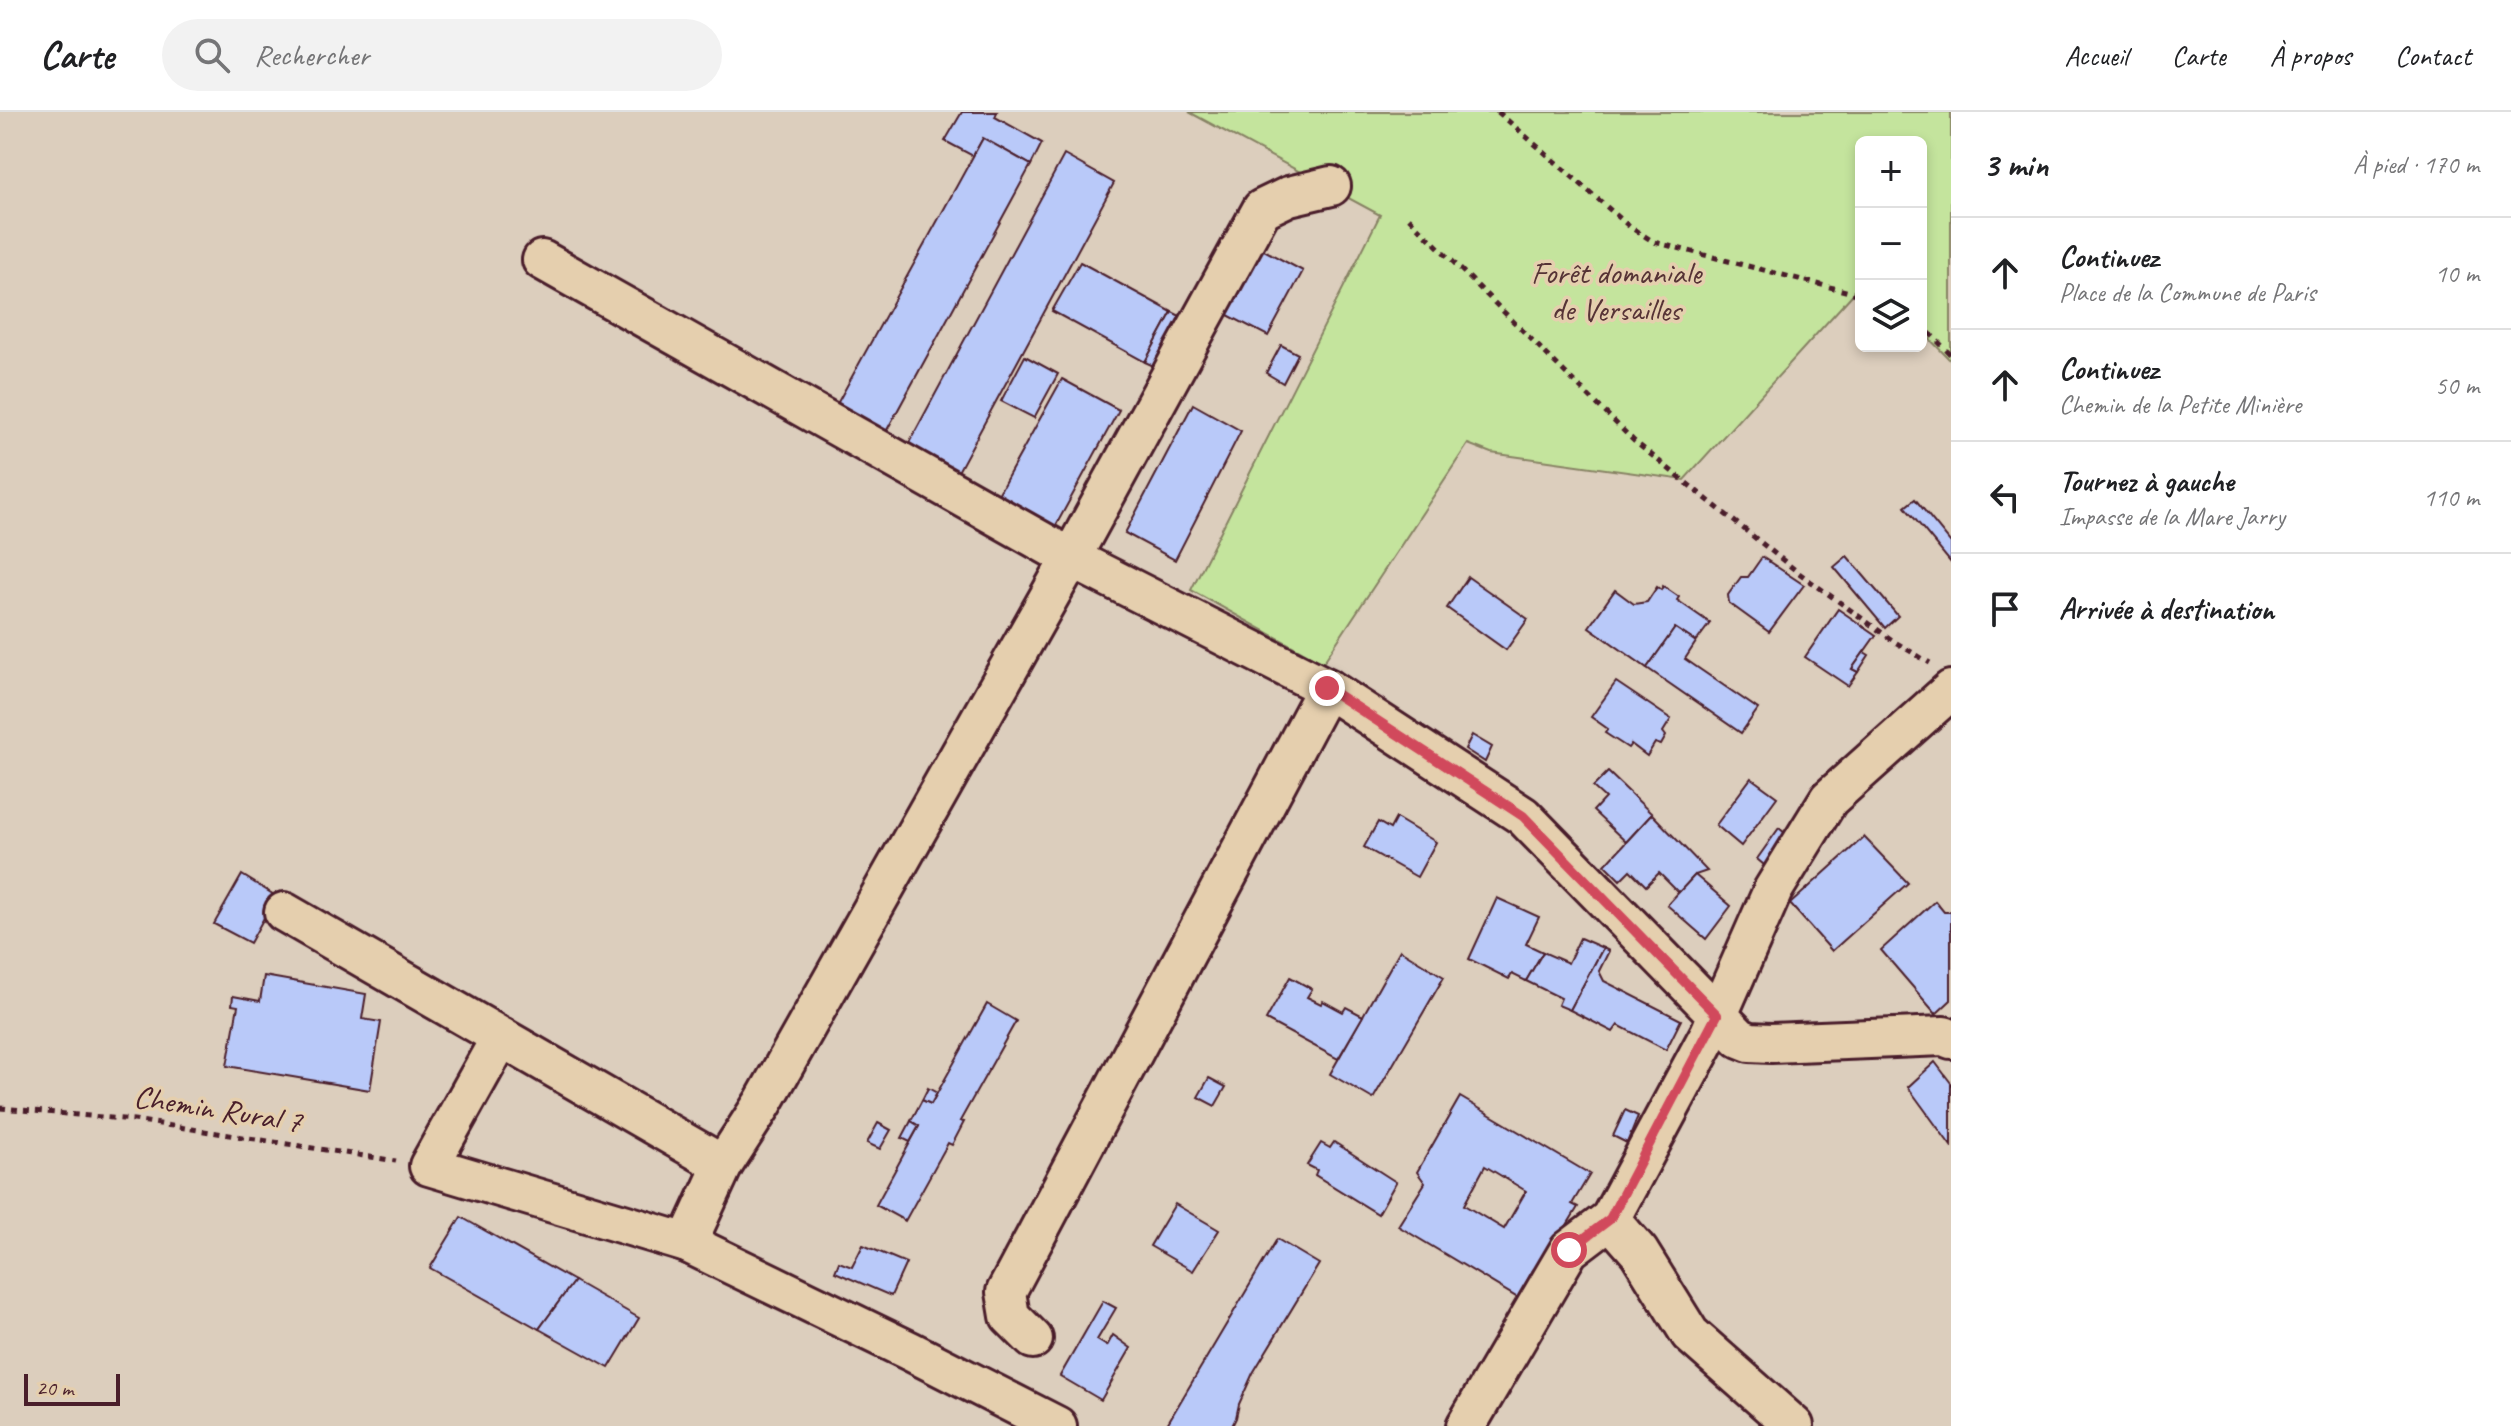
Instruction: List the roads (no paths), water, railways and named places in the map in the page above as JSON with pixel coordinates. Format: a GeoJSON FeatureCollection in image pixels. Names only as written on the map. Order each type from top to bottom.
{"type":"FeatureCollection","features":[{"type":"Feature","properties":{"kind":"street"},"geometry":{"type":"LineString","coordinates":[[687,1243],[723,1165],[763,1103],[1071,558],[1262,209],[1289,196],[1331,186]]}},
{"type":"Feature","properties":{"kind":"street"},"geometry":{"type":"LineString","coordinates":[[542,260],[1071,558],[1327,688],[1523,816],[1740,1038],[1750,1042],[1944,1036],[1951,1039]]}},
{"type":"Feature","properties":{"kind":"street"},"geometry":{"type":"LineString","coordinates":[[1466,1426],[1569,1250],[1610,1219],[1717,1015],[1773,890],[1829,799],[1945,679]]}},
{"type":"Feature","properties":{"kind":"street"},"geometry":{"type":"LineString","coordinates":[[1033,1339],[1010,1316],[1006,1292],[1327,688]]}},
{"type":"Feature","properties":{"kind":"street"},"geometry":{"type":"LineString","coordinates":[[284,912],[723,1165]]}},
{"type":"Feature","properties":{"kind":"street"},"geometry":{"type":"LineString","coordinates":[[501,1037],[429,1166],[687,1243],[1057,1426]]}},
{"type":"Feature","properties":{"kind":"street"},"geometry":{"type":"LineString","coordinates":[[1610,1219],[1639,1252],[1690,1334],[1794,1426]]}},
{"type":"Feature","properties":{"kind":"park label","name":"Forêt domaniale de Versailles"},"geometry":{"type":"Point","coordinates":[1616,290]}}]}
